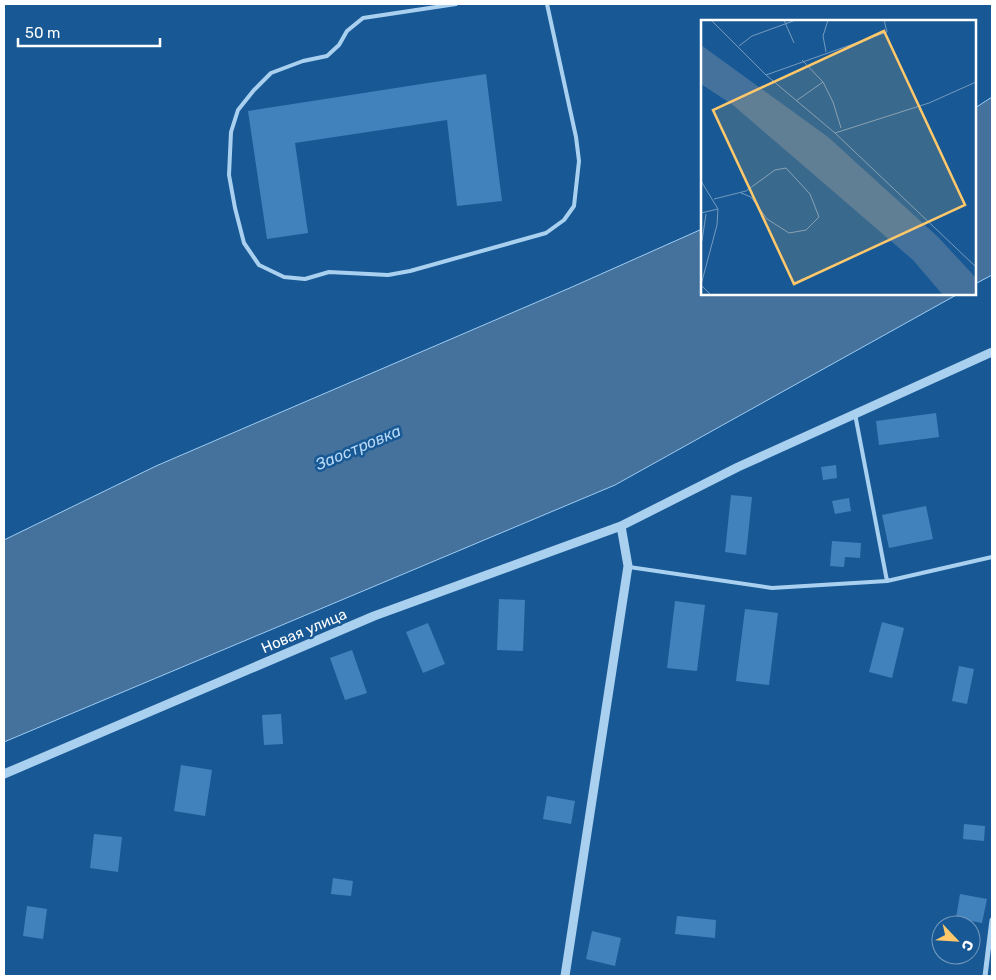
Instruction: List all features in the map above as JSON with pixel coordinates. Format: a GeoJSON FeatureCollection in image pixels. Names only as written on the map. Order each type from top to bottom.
{"type":"FeatureCollection","features":[{"type":"Feature","properties":{"kind":"street","name":"Новая улица"},"geometry":{"type":"LineString","coordinates":[[4,774],[374,616],[620,526],[738,467],[992,352]]}},
{"type":"Feature","properties":{"kind":"street"},"geometry":{"type":"LineString","coordinates":[[565,976],[628,566],[620,526]]}},
{"type":"Feature","properties":{"kind":"street"},"geometry":{"type":"LineString","coordinates":[[985,976],[992,920]]}},
{"type":"Feature","properties":{"kind":"lane"},"geometry":{"type":"LineString","coordinates":[[456,4],[363,18],[347,31],[339,45],[327,56],[303,61],[272,73],[254,90],[238,110],[231,132],[230,175],[235,208],[244,243],[259,265],[284,277],[305,279],[329,272],[388,276],[546,233],[564,220],[574,206],[579,161],[576,137],[547,4]]}},
{"type":"Feature","properties":{"kind":"lane"},"geometry":{"type":"LineString","coordinates":[[855,414],[886,581]]}},
{"type":"Feature","properties":{"kind":"lane"},"geometry":{"type":"LineString","coordinates":[[628,566],[772,588],[886,581],[992,557]]}},
{"type":"Feature","properties":{"kind":"water"},"geometry":{"type":"Polygon","coordinates":[[[992,97],[992,275],[976,283],[976,107],[992,97]]]}},
{"type":"Feature","properties":{"kind":"water","name":"Заостровка"},"geometry":{"type":"Polygon","coordinates":[[[701,229],[701,295],[956,295],[615,485],[4,742],[4,540],[156,466],[701,229]]]}},
{"type":"Feature","properties":{"kind":"building"},"geometry":{"type":"Polygon","coordinates":[[[486,74],[502,201],[457,206],[447,120],[295,143],[308,233],[267,239],[248,111],[486,74]]]}},
{"type":"Feature","properties":{"kind":"building"},"geometry":{"type":"Polygon","coordinates":[[[936,413],[939,437],[879,445],[876,421],[936,413]]]}},
{"type":"Feature","properties":{"kind":"building"},"geometry":{"type":"Polygon","coordinates":[[[836,465],[837,478],[823,480],[821,467],[836,465]]]}},
{"type":"Feature","properties":{"kind":"building"},"geometry":{"type":"Polygon","coordinates":[[[731,495],[752,497],[746,555],[725,552],[731,495]]]}},
{"type":"Feature","properties":{"kind":"building"},"geometry":{"type":"Polygon","coordinates":[[[849,498],[851,511],[835,514],[832,501],[849,498]]]}},
{"type":"Feature","properties":{"kind":"building"},"geometry":{"type":"Polygon","coordinates":[[[926,506],[933,539],[889,548],[882,515],[926,506]]]}},
{"type":"Feature","properties":{"kind":"building"},"geometry":{"type":"Polygon","coordinates":[[[832,541],[861,543],[860,558],[845,557],[844,567],[830,566],[832,541]]]}},
{"type":"Feature","properties":{"kind":"building"},"geometry":{"type":"Polygon","coordinates":[[[499,599],[525,600],[523,651],[497,650],[499,599]]]}},
{"type":"Feature","properties":{"kind":"building"},"geometry":{"type":"Polygon","coordinates":[[[675,601],[705,605],[697,671],[667,668],[675,601]]]}},
{"type":"Feature","properties":{"kind":"building"},"geometry":{"type":"Polygon","coordinates":[[[745,609],[778,613],[769,685],[736,681],[745,609]]]}},
{"type":"Feature","properties":{"kind":"building"},"geometry":{"type":"Polygon","coordinates":[[[882,622],[904,628],[892,678],[869,672],[882,622]]]}},
{"type":"Feature","properties":{"kind":"building"},"geometry":{"type":"Polygon","coordinates":[[[428,623],[445,664],[423,673],[406,632],[428,623]]]}},
{"type":"Feature","properties":{"kind":"building"},"geometry":{"type":"Polygon","coordinates":[[[352,650],[367,693],[345,700],[330,658],[352,650]]]}},
{"type":"Feature","properties":{"kind":"building"},"geometry":{"type":"Polygon","coordinates":[[[959,666],[974,669],[967,704],[952,701],[959,666]]]}},
{"type":"Feature","properties":{"kind":"building"},"geometry":{"type":"Polygon","coordinates":[[[281,714],[283,744],[264,745],[262,715],[281,714]]]}},
{"type":"Feature","properties":{"kind":"building"},"geometry":{"type":"Polygon","coordinates":[[[181,765],[212,770],[205,816],[174,811],[181,765]]]}},
{"type":"Feature","properties":{"kind":"building"},"geometry":{"type":"Polygon","coordinates":[[[547,796],[575,801],[571,824],[543,819],[547,796]]]}},
{"type":"Feature","properties":{"kind":"building"},"geometry":{"type":"Polygon","coordinates":[[[964,824],[985,826],[984,841],[963,839],[964,824]]]}},
{"type":"Feature","properties":{"kind":"building"},"geometry":{"type":"Polygon","coordinates":[[[94,834],[122,837],[118,872],[90,868],[94,834]]]}},
{"type":"Feature","properties":{"kind":"building"},"geometry":{"type":"Polygon","coordinates":[[[333,878],[353,881],[351,896],[331,894],[333,878]]]}},
{"type":"Feature","properties":{"kind":"building"},"geometry":{"type":"Polygon","coordinates":[[[960,894],[987,899],[982,923],[981,915],[956,915],[960,894]]]}},
{"type":"Feature","properties":{"kind":"building"},"geometry":{"type":"Polygon","coordinates":[[[27,906],[47,909],[43,939],[23,936],[27,906]]]}},
{"type":"Feature","properties":{"kind":"building"},"geometry":{"type":"Polygon","coordinates":[[[677,916],[716,920],[715,938],[675,934],[677,916]]]}},
{"type":"Feature","properties":{"kind":"building"},"geometry":{"type":"Polygon","coordinates":[[[592,931],[621,938],[615,966],[586,959],[592,931]]]}}]}
